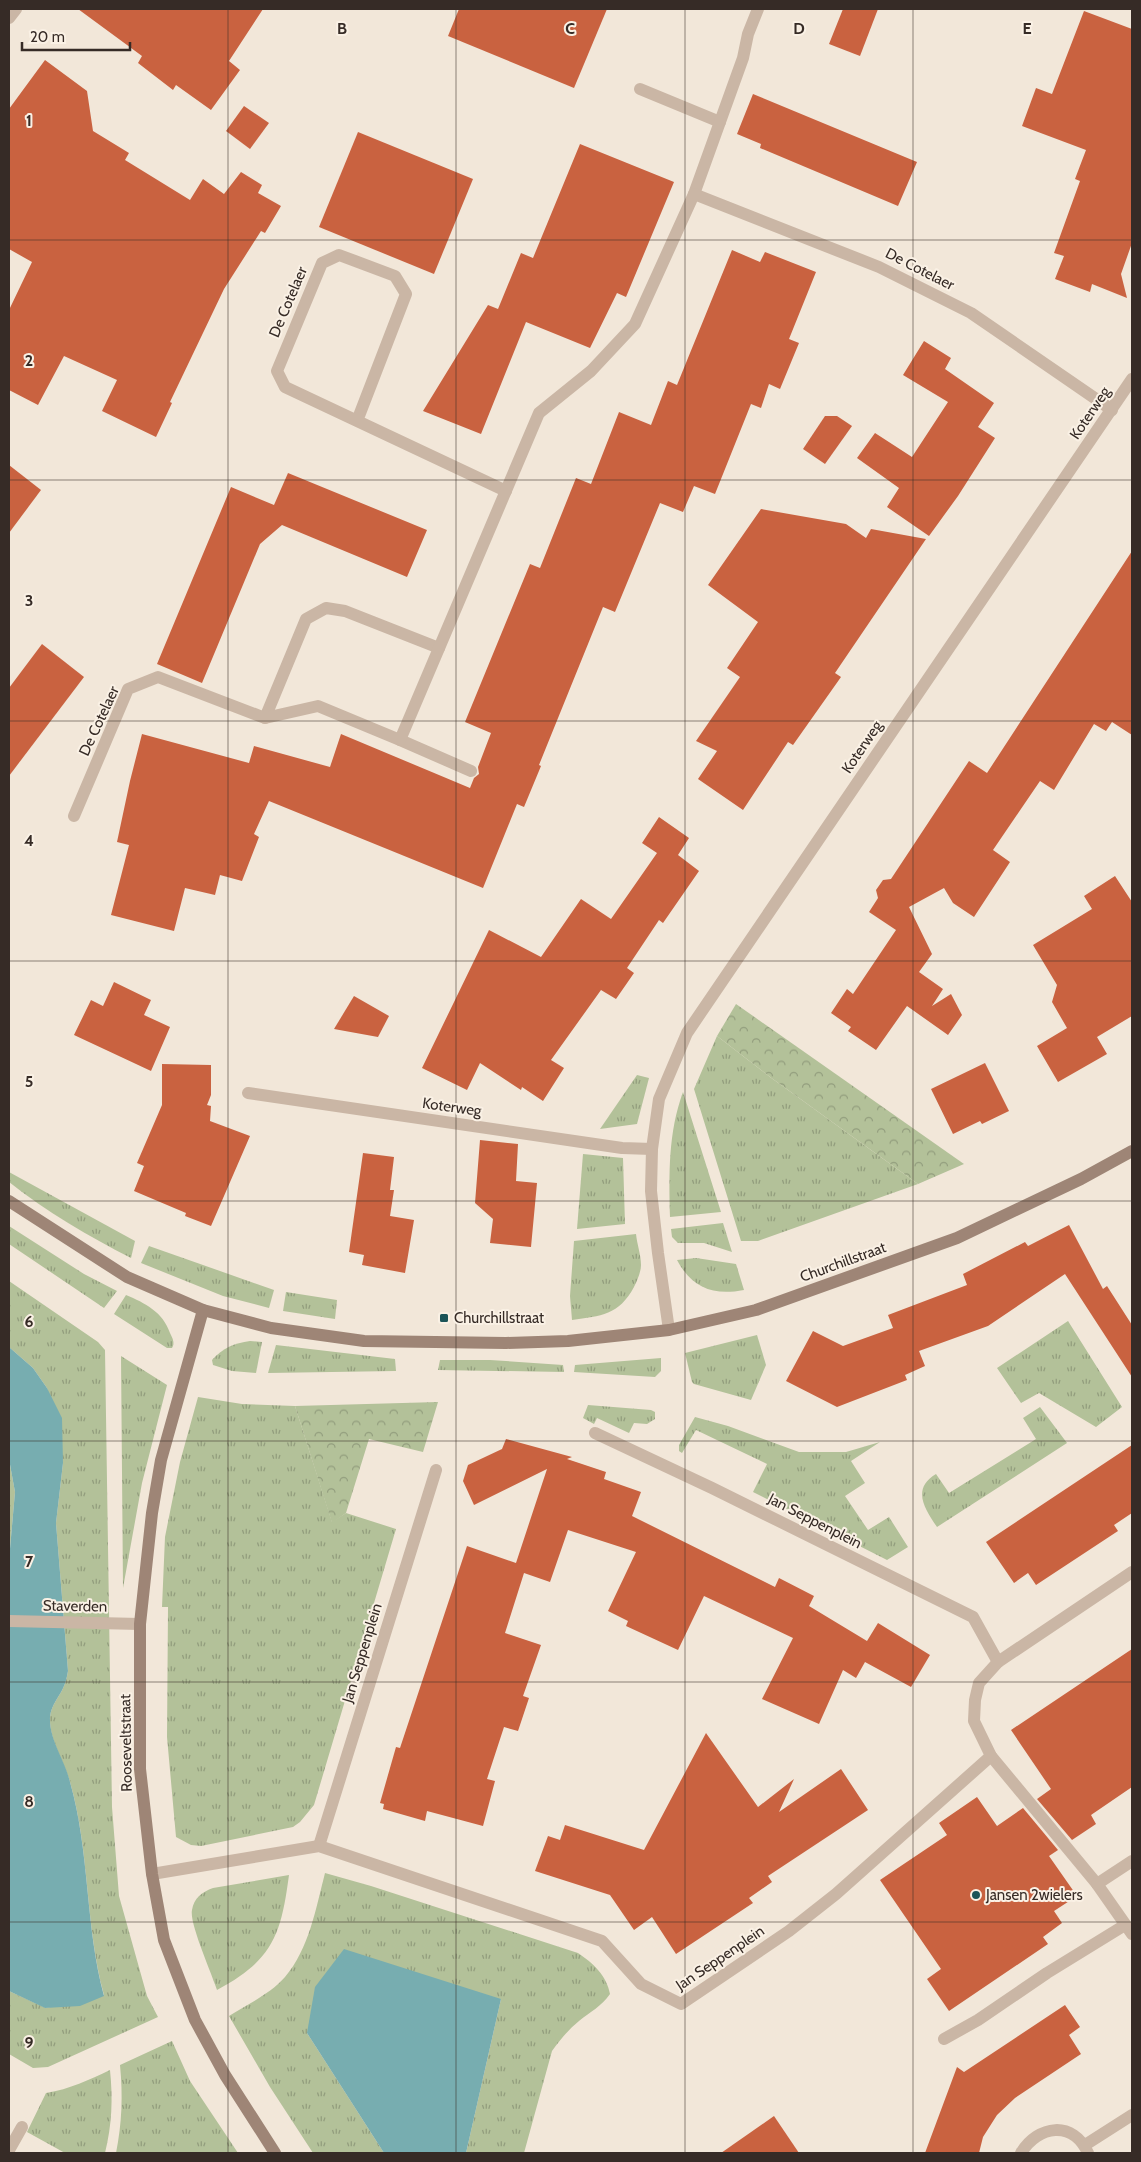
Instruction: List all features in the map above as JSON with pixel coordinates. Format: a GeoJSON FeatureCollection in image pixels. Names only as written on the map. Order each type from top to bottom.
{"type":"FeatureCollection","features":[{"type":"Feature","properties":{"kind":"street"},"geometry":{"type":"LineString","coordinates":[[9,18],[16,9]]}},
{"type":"Feature","properties":{"kind":"street"},"geometry":{"type":"LineString","coordinates":[[400,740],[539,413],[591,371],[635,324],[694,194],[743,58],[748,34],[758,9]]}},
{"type":"Feature","properties":{"kind":"street"},"geometry":{"type":"LineString","coordinates":[[640,89],[720,122]]}},
{"type":"Feature","properties":{"kind":"street","name":"De Cotelaer"},"geometry":{"type":"LineString","coordinates":[[694,194],[879,266],[962,309],[1112,410]]}},
{"type":"Feature","properties":{"kind":"street","name":"De Cotelaer"},"geometry":{"type":"LineString","coordinates":[[357,421],[406,294],[395,276],[339,254],[322,263],[277,371],[285,387],[357,421],[506,491]]}},
{"type":"Feature","properties":{"kind":"street","name":"Koterweg"},"geometry":{"type":"LineString","coordinates":[[670,1330],[652,1200],[652,1149],[659,1100],[687,1033],[1132,379]]}},
{"type":"Feature","properties":{"kind":"street"},"geometry":{"type":"LineString","coordinates":[[265,718],[306,619],[326,608],[345,610],[439,648]]}},
{"type":"Feature","properties":{"kind":"street","name":"De Cotelaer"},"geometry":{"type":"LineString","coordinates":[[74,816],[128,689],[158,677],[265,718]]}},
{"type":"Feature","properties":{"kind":"street"},"geometry":{"type":"LineString","coordinates":[[265,718],[318,706],[471,771]]}},
{"type":"Feature","properties":{"kind":"street","name":"Koterweg"},"geometry":{"type":"LineString","coordinates":[[248,1094],[622,1148],[652,1149]]}},
{"type":"Feature","properties":{"kind":"street","name":"Churchillstraat"},"geometry":{"type":"LineString","coordinates":[[9,1202],[127,1277],[203,1310],[271,1328],[364,1341],[506,1343],[568,1341],[670,1330],[756,1310],[957,1238],[1081,1179],[1132,1151]]}},
{"type":"Feature","properties":{"kind":"street","name":"Rooseveltstraat"},"geometry":{"type":"LineString","coordinates":[[203,1310],[161,1460],[152,1513],[140,1624],[140,1769],[152,1874],[164,1940],[195,2020],[225,2075],[275,2153]]}},
{"type":"Feature","properties":{"kind":"street","name":"Jan Seppenplein"},"geometry":{"type":"LineString","coordinates":[[595,1433],[720,1492],[973,1617],[998,1662]]}},
{"type":"Feature","properties":{"kind":"street","name":"Jan Seppenplein"},"geometry":{"type":"LineString","coordinates":[[319,1846],[436,1470]]}},
{"type":"Feature","properties":{"kind":"street"},"geometry":{"type":"LineString","coordinates":[[944,2040],[978,2020],[1047,1973],[1128,1929],[1097,1884],[991,1756],[974,1721],[975,1700],[979,1683],[998,1662],[1132,1572]]}},
{"type":"Feature","properties":{"kind":"street","name":"Staverden"},"geometry":{"type":"LineString","coordinates":[[9,1621],[140,1624]]}},
{"type":"Feature","properties":{"kind":"street","name":"Jan Seppenplein"},"geometry":{"type":"LineString","coordinates":[[152,1874],[319,1846],[602,1941],[641,1984],[680,2004],[789,1931],[836,1894],[991,1756]]}},
{"type":"Feature","properties":{"kind":"street"},"geometry":{"type":"LineString","coordinates":[[1097,1884],[1132,1861]]}},
{"type":"Feature","properties":{"kind":"street"},"geometry":{"type":"LineString","coordinates":[[1021,2153],[1034,2136],[1056,2130],[1076,2137],[1086,2149],[1132,2115]]}},
{"type":"Feature","properties":{"kind":"street"},"geometry":{"type":"LineString","coordinates":[[9,2150],[22,2127]]}},
{"type":"Feature","properties":{"kind":"green space"},"geometry":{"type":"Polygon","coordinates":[[[736,1004],[964,1164],[918,1184],[770,1077],[717,1036],[736,1004]]]}},
{"type":"Feature","properties":{"kind":"green space"},"geometry":{"type":"Polygon","coordinates":[[[717,1036],[770,1077],[918,1184],[758,1241],[741,1241],[694,1089],[717,1036]]]}},
{"type":"Feature","properties":{"kind":"green space"},"geometry":{"type":"Polygon","coordinates":[[[637,1075],[649,1078],[637,1124],[600,1129],[637,1075]]]}},
{"type":"Feature","properties":{"kind":"green space"},"geometry":{"type":"Polygon","coordinates":[[[683,1092],[721,1212],[670,1217],[670,1154],[674,1123],[683,1092]]]}},
{"type":"Feature","properties":{"kind":"green space"},"geometry":{"type":"Polygon","coordinates":[[[583,1154],[623,1158],[625,1224],[577,1229],[583,1154]]]}},
{"type":"Feature","properties":{"kind":"green space"},"geometry":{"type":"Polygon","coordinates":[[[9,1172],[135,1241],[131,1258],[84,1232],[38,1203],[9,1182],[9,1172]]]}},
{"type":"Feature","properties":{"kind":"green space"},"geometry":{"type":"Polygon","coordinates":[[[723,1223],[732,1252],[704,1243],[678,1243],[672,1237],[671,1229],[723,1223]]]}},
{"type":"Feature","properties":{"kind":"green space"},"geometry":{"type":"Polygon","coordinates":[[[9,1226],[84,1274],[117,1291],[104,1308],[9,1244],[9,1226]]]}},
{"type":"Feature","properties":{"kind":"green space"},"geometry":{"type":"Polygon","coordinates":[[[636,1234],[641,1268],[634,1287],[628,1296],[615,1309],[608,1312],[572,1320],[570,1296],[574,1241],[636,1234]]]}},
{"type":"Feature","properties":{"kind":"green space"},"geometry":{"type":"Polygon","coordinates":[[[149,1246],[274,1290],[269,1308],[223,1296],[141,1263],[149,1246]]]}},
{"type":"Feature","properties":{"kind":"green space"},"geometry":{"type":"Polygon","coordinates":[[[696,1258],[736,1264],[744,1290],[723,1292],[704,1288],[689,1277],[677,1260],[696,1258]]]}},
{"type":"Feature","properties":{"kind":"green space"},"geometry":{"type":"Polygon","coordinates":[[[9,1281],[98,1342],[105,1350],[112,1807],[119,1896],[147,1996],[158,2017],[48,2067],[33,2068],[9,2054],[9,1991],[46,2008],[104,1995],[93,1942],[85,1862],[76,1808],[70,1782],[54,1742],[50,1725],[52,1708],[65,1684],[68,1671],[56,1523],[63,1463],[47,1388],[33,1368],[9,1347],[9,1281]]]}},
{"type":"Feature","properties":{"kind":"green space"},"geometry":{"type":"Polygon","coordinates":[[[286,1292],[337,1300],[335,1319],[283,1311],[286,1292]]]}},
{"type":"Feature","properties":{"kind":"green space"},"geometry":{"type":"Polygon","coordinates":[[[126,1295],[140,1301],[163,1319],[173,1339],[172,1348],[167,1348],[114,1314],[126,1295]]]}},
{"type":"Feature","properties":{"kind":"green space"},"geometry":{"type":"Polygon","coordinates":[[[1068,1321],[1122,1407],[1096,1427],[1039,1393],[1021,1403],[997,1368],[1068,1321]]]}},
{"type":"Feature","properties":{"kind":"green space"},"geometry":{"type":"Polygon","coordinates":[[[757,1335],[766,1365],[751,1400],[692,1382],[685,1353],[757,1335]]]}},
{"type":"Feature","properties":{"kind":"green space"},"geometry":{"type":"Polygon","coordinates":[[[250,1341],[262,1342],[256,1373],[232,1371],[213,1365],[212,1360],[220,1352],[239,1343],[250,1341]]]}},
{"type":"Feature","properties":{"kind":"green space"},"geometry":{"type":"Polygon","coordinates":[[[276,1345],[395,1359],[396,1371],[268,1373],[276,1345]]]}},
{"type":"Feature","properties":{"kind":"green space"},"geometry":{"type":"Polygon","coordinates":[[[121,1356],[167,1385],[142,1483],[123,1588],[121,1356]]]}},
{"type":"Feature","properties":{"kind":"green space"},"geometry":{"type":"Polygon","coordinates":[[[661,1358],[661,1371],[655,1377],[574,1372],[575,1365],[661,1358]]]}},
{"type":"Feature","properties":{"kind":"green space"},"geometry":{"type":"Polygon","coordinates":[[[440,1360],[490,1360],[563,1365],[564,1372],[438,1370],[440,1360]]]}},
{"type":"Feature","properties":{"kind":"green space"},"geometry":{"type":"Polygon","coordinates":[[[198,1397],[242,1404],[295,1406],[332,1522],[346,1513],[396,1529],[314,1805],[300,1822],[293,1827],[201,1846],[191,1845],[176,1837],[167,1737],[168,1607],[162,1607],[165,1537],[180,1462],[198,1397]]]}},
{"type":"Feature","properties":{"kind":"green space"},"geometry":{"type":"Polygon","coordinates":[[[438,1402],[423,1452],[369,1439],[346,1513],[332,1523],[295,1406],[438,1402]]]}},
{"type":"Feature","properties":{"kind":"green space"},"geometry":{"type":"Polygon","coordinates":[[[588,1405],[651,1410],[655,1412],[655,1419],[647,1424],[634,1423],[629,1433],[597,1418],[594,1424],[583,1418],[588,1405]]]}},
{"type":"Feature","properties":{"kind":"green space"},"geometry":{"type":"Polygon","coordinates":[[[1040,1407],[1067,1443],[937,1527],[928,1513],[923,1499],[922,1493],[928,1480],[936,1474],[949,1493],[1036,1439],[1023,1418],[1040,1407]]]}},
{"type":"Feature","properties":{"kind":"green space"},"geometry":{"type":"Polygon","coordinates":[[[695,1417],[728,1426],[799,1452],[846,1452],[880,1442],[851,1461],[865,1483],[845,1496],[868,1530],[889,1517],[908,1547],[887,1560],[753,1492],[767,1464],[696,1430],[682,1453],[679,1451],[679,1445],[695,1417]]]}},
{"type":"Feature","properties":{"kind":"green space"},"geometry":{"type":"Polygon","coordinates":[[[9,1459],[15,1492],[9,1560],[9,1459]]]}},
{"type":"Feature","properties":{"kind":"green space"},"geometry":{"type":"Polygon","coordinates":[[[325,1873],[578,1953],[589,1961],[603,1976],[610,1994],[599,2006],[571,2028],[552,2051],[524,2153],[466,2153],[501,1999],[307,2033],[384,2153],[313,2153],[270,2087],[229,2016],[273,1989],[293,1966],[311,1928],[325,1873]]]}},
{"type":"Feature","properties":{"kind":"green space"},"geometry":{"type":"Polygon","coordinates":[[[289,1875],[282,1914],[271,1944],[251,1968],[217,1990],[194,1926],[192,1910],[195,1902],[205,1891],[213,1888],[289,1875]]]}},
{"type":"Feature","properties":{"kind":"green space"},"geometry":{"type":"Polygon","coordinates":[[[172,2041],[190,2081],[238,2153],[116,2153],[121,2109],[120,2065],[172,2041]]]}},
{"type":"Feature","properties":{"kind":"green space"},"geometry":{"type":"Polygon","coordinates":[[[110,2070],[111,2112],[105,2153],[65,2153],[27,2132],[46,2093],[71,2087],[110,2070]]]}},
{"type":"Feature","properties":{"kind":"water"},"geometry":{"type":"Polygon","coordinates":[[[9,1347],[33,1368],[47,1388],[62,1418],[63,1463],[56,1523],[68,1671],[65,1684],[52,1708],[50,1725],[68,1774],[76,1808],[85,1862],[93,1943],[104,1996],[80,2006],[45,2008],[9,1991],[9,1560],[15,1492],[9,1459],[9,1347]]]}},
{"type":"Feature","properties":{"kind":"water"},"geometry":{"type":"Polygon","coordinates":[[[344,1949],[501,1999],[466,2153],[384,2153],[307,2033],[315,1987],[344,1949]]]}},
{"type":"Feature","properties":{"kind":"building"},"geometry":{"type":"Polygon","coordinates":[[[78,9],[263,9],[229,61],[240,70],[211,110],[176,85],[173,90],[138,63],[142,56],[78,9]]]}},
{"type":"Feature","properties":{"kind":"building"},"geometry":{"type":"Polygon","coordinates":[[[459,9],[607,9],[574,88],[448,36],[459,9]]]}},
{"type":"Feature","properties":{"kind":"building"},"geometry":{"type":"Polygon","coordinates":[[[843,9],[878,9],[860,56],[829,44],[843,9]]]}},
{"type":"Feature","properties":{"kind":"building"},"geometry":{"type":"Polygon","coordinates":[[[1084,11],[1132,29],[1132,243],[1121,274],[1127,298],[1092,284],[1090,292],[1055,279],[1064,256],[1054,253],[1080,181],[1075,179],[1086,150],[1022,126],[1036,88],[1052,94],[1084,11]]]}},
{"type":"Feature","properties":{"kind":"building"},"geometry":{"type":"Polygon","coordinates":[[[45,60],[87,91],[93,131],[129,153],[125,160],[190,200],[203,179],[224,194],[241,172],[262,185],[258,193],[281,206],[265,233],[261,231],[224,289],[170,402],[172,403],[156,437],[102,411],[117,380],[64,356],[38,405],[9,390],[9,310],[32,262],[9,249],[9,109],[45,60]]]}},
{"type":"Feature","properties":{"kind":"building"},"geometry":{"type":"Polygon","coordinates":[[[753,94],[917,162],[898,206],[760,148],[761,144],[737,134],[753,94]]]}},
{"type":"Feature","properties":{"kind":"building"},"geometry":{"type":"Polygon","coordinates":[[[244,106],[269,123],[250,149],[226,131],[244,106]]]}},
{"type":"Feature","properties":{"kind":"building"},"geometry":{"type":"Polygon","coordinates":[[[358,132],[473,179],[434,274],[319,227],[358,132]]]}},
{"type":"Feature","properties":{"kind":"building"},"geometry":{"type":"Polygon","coordinates":[[[580,144],[674,182],[626,297],[617,293],[590,348],[526,322],[481,434],[423,411],[488,305],[498,309],[521,253],[533,258],[580,144]]]}},
{"type":"Feature","properties":{"kind":"building"},"geometry":{"type":"Polygon","coordinates":[[[732,250],[760,262],[765,252],[816,272],[789,339],[799,343],[780,389],[769,384],[761,408],[751,404],[715,494],[694,486],[683,512],[660,503],[615,612],[603,607],[524,807],[517,804],[483,888],[269,801],[254,834],[259,837],[242,881],[220,875],[215,895],[185,888],[174,931],[111,915],[129,845],[117,842],[142,734],[249,763],[254,746],[330,767],[341,734],[470,788],[474,778],[479,774],[478,767],[491,733],[465,722],[530,564],[540,568],[576,478],[591,484],[619,412],[651,425],[668,381],[677,385],[732,250]]]}},
{"type":"Feature","properties":{"kind":"building"},"geometry":{"type":"Polygon","coordinates":[[[924,341],[951,358],[945,369],[994,403],[978,427],[995,438],[958,496],[929,536],[887,507],[899,488],[857,458],[875,433],[912,457],[948,402],[903,375],[924,341]]]}},
{"type":"Feature","properties":{"kind":"building"},"geometry":{"type":"Polygon","coordinates":[[[825,416],[837,416],[852,426],[825,464],[803,449],[825,416]]]}},
{"type":"Feature","properties":{"kind":"building"},"geometry":{"type":"Polygon","coordinates":[[[9,465],[41,490],[9,533],[9,465]]]}},
{"type":"Feature","properties":{"kind":"building"},"geometry":{"type":"Polygon","coordinates":[[[288,473],[427,530],[407,577],[282,525],[260,544],[202,683],[157,664],[231,487],[274,505],[288,473]]]}},
{"type":"Feature","properties":{"kind":"building"},"geometry":{"type":"Polygon","coordinates":[[[761,509],[846,524],[866,538],[871,529],[926,539],[835,673],[841,677],[793,745],[788,742],[743,810],[698,779],[717,751],[696,741],[740,677],[727,668],[758,622],[708,585],[761,509]]]}},
{"type":"Feature","properties":{"kind":"building"},"geometry":{"type":"Polygon","coordinates":[[[1132,551],[1132,735],[1112,722],[1106,731],[1094,724],[1054,790],[1040,781],[993,850],[1010,862],[974,917],[953,903],[944,888],[909,907],[932,954],[919,972],[943,989],[932,1006],[951,994],[962,1015],[948,1035],[907,1006],[876,1050],[848,1031],[851,1027],[831,1013],[847,989],[853,994],[896,930],[869,912],[878,898],[876,890],[883,880],[891,879],[969,761],[987,773],[1132,551]]]}},
{"type":"Feature","properties":{"kind":"building"},"geometry":{"type":"Polygon","coordinates":[[[42,644],[84,677],[9,776],[9,688],[42,644]]]}},
{"type":"Feature","properties":{"kind":"building"},"geometry":{"type":"Polygon","coordinates":[[[659,817],[689,838],[678,855],[699,871],[663,923],[659,920],[627,968],[634,973],[616,999],[601,990],[551,1060],[564,1068],[543,1101],[522,1087],[521,1090],[480,1063],[467,1090],[422,1068],[489,930],[541,957],[581,899],[611,919],[657,853],[642,843],[659,817]]]}},
{"type":"Feature","properties":{"kind":"building"},"geometry":{"type":"Polygon","coordinates":[[[1115,876],[1132,902],[1132,1016],[1097,1037],[1107,1054],[1058,1082],[1037,1046],[1067,1028],[1052,1002],[1057,985],[1033,945],[1092,909],[1084,896],[1115,876]]]}},
{"type":"Feature","properties":{"kind":"building"},"geometry":{"type":"Polygon","coordinates":[[[114,982],[151,1000],[144,1015],[170,1027],[151,1071],[74,1035],[91,1000],[103,1006],[114,982]]]}},
{"type":"Feature","properties":{"kind":"building"},"geometry":{"type":"Polygon","coordinates":[[[354,996],[389,1016],[378,1037],[334,1029],[354,996]]]}},
{"type":"Feature","properties":{"kind":"building"},"geometry":{"type":"Polygon","coordinates":[[[985,1063],[1009,1111],[982,1124],[980,1121],[953,1134],[931,1089],[985,1063]]]}},
{"type":"Feature","properties":{"kind":"building"},"geometry":{"type":"Polygon","coordinates":[[[162,1064],[211,1065],[211,1095],[207,1105],[211,1106],[210,1121],[250,1136],[211,1226],[185,1216],[186,1213],[134,1191],[144,1166],[137,1163],[162,1105],[162,1064]]]}},
{"type":"Feature","properties":{"kind":"building"},"geometry":{"type":"Polygon","coordinates":[[[480,1140],[518,1144],[516,1181],[537,1183],[531,1247],[490,1243],[493,1219],[475,1203],[480,1140]]]}},
{"type":"Feature","properties":{"kind":"building"},"geometry":{"type":"Polygon","coordinates":[[[363,1153],[394,1157],[390,1190],[394,1190],[390,1216],[414,1220],[405,1273],[362,1265],[364,1255],[349,1252],[363,1153]]]}},
{"type":"Feature","properties":{"kind":"building"},"geometry":{"type":"Polygon","coordinates":[[[1069,1225],[1103,1289],[1107,1286],[1132,1325],[1132,1377],[1065,1274],[988,1326],[919,1351],[925,1366],[905,1375],[907,1380],[837,1407],[786,1381],[813,1331],[843,1346],[893,1328],[888,1315],[967,1285],[963,1274],[1025,1242],[1028,1246],[1069,1225]]]}},
{"type":"Feature","properties":{"kind":"building"},"geometry":{"type":"Polygon","coordinates":[[[506,1439],[572,1457],[567,1459],[606,1472],[604,1479],[641,1492],[632,1516],[775,1587],[779,1578],[814,1596],[809,1606],[867,1641],[878,1623],[930,1655],[911,1687],[865,1662],[856,1678],[843,1670],[819,1724],[762,1699],[793,1638],[704,1596],[678,1650],[626,1626],[628,1621],[608,1611],[636,1552],[568,1530],[550,1582],[524,1573],[505,1633],[541,1645],[523,1696],[529,1698],[518,1731],[504,1727],[487,1779],[495,1781],[483,1826],[427,1811],[425,1821],[383,1809],[384,1804],[380,1803],[396,1747],[400,1748],[467,1546],[516,1563],[547,1469],[474,1505],[463,1481],[468,1465],[502,1449],[506,1439]]]}},
{"type":"Feature","properties":{"kind":"building"},"geometry":{"type":"Polygon","coordinates":[[[1132,1445],[1132,1513],[1114,1525],[1118,1531],[1036,1585],[1028,1573],[1014,1583],[986,1542],[1132,1445]]]}},
{"type":"Feature","properties":{"kind":"building"},"geometry":{"type":"Polygon","coordinates":[[[1132,1649],[1132,1787],[1091,1815],[1096,1824],[1072,1840],[1037,1799],[1051,1789],[1011,1730],[1132,1649]]]}},
{"type":"Feature","properties":{"kind":"building"},"geometry":{"type":"Polygon","coordinates":[[[706,1733],[758,1807],[794,1779],[779,1812],[841,1769],[868,1810],[768,1876],[772,1882],[749,1898],[753,1903],[676,1954],[652,1917],[634,1930],[610,1895],[535,1871],[548,1836],[560,1840],[565,1825],[644,1850],[706,1733]]]}},
{"type":"Feature","properties":{"kind":"building"},"geometry":{"type":"Polygon","coordinates":[[[977,1797],[997,1826],[1023,1808],[1058,1850],[1049,1856],[1077,1896],[1054,1911],[1062,1923],[1043,1937],[1048,1944],[949,2011],[927,1979],[941,1969],[880,1880],[947,1835],[939,1823],[977,1797]]]}},
{"type":"Feature","properties":{"kind":"building"},"geometry":{"type":"Polygon","coordinates":[[[1065,2005],[1080,2027],[1069,2035],[1081,2054],[1015,2098],[997,2115],[983,2137],[979,2153],[925,2153],[957,2067],[964,2072],[1065,2005]]]}},
{"type":"Feature","properties":{"kind":"building"},"geometry":{"type":"Polygon","coordinates":[[[774,2116],[799,2153],[721,2153],[774,2116]]]}},
{"type":"Feature","properties":{"kind":"place","name":"Churchillstraat"},"geometry":{"type":"Point","coordinates":[444,1318]}},
{"type":"Feature","properties":{"kind":"place","name":"Jansen 2wielers"},"geometry":{"type":"Point","coordinates":[976,1895]}}]}
